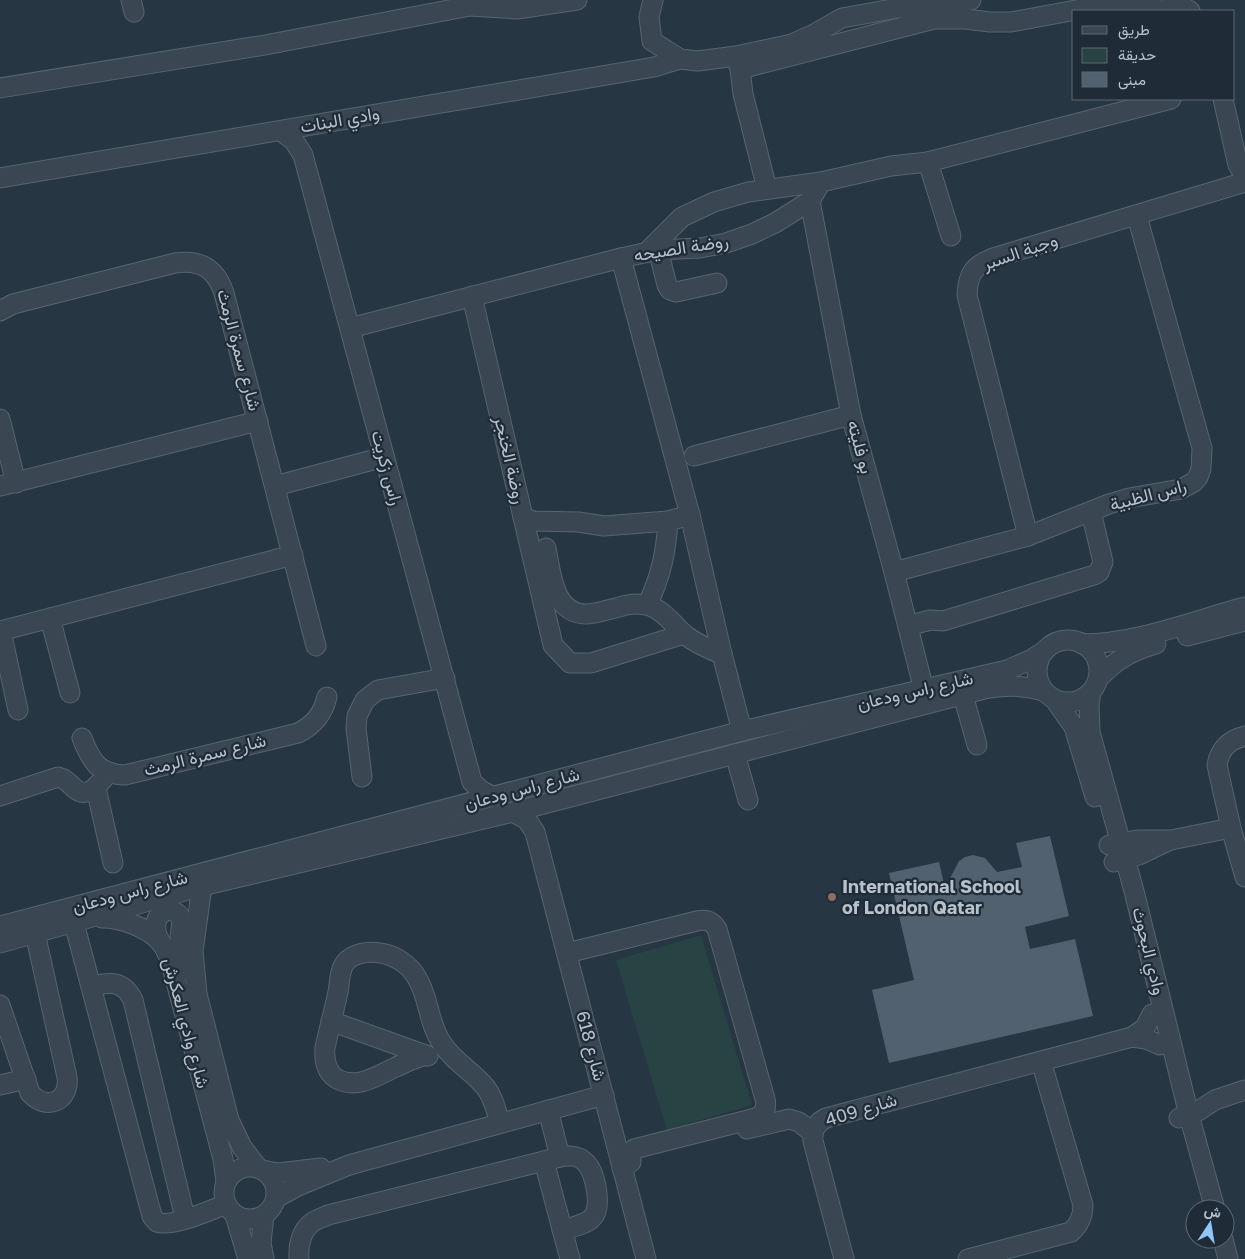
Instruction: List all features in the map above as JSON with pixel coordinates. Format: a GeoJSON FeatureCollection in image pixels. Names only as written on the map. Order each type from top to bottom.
{"type":"FeatureCollection","features":[{"type":"Feature","properties":{"kind":"street"},"geometry":{"type":"LineString","coordinates":[[0,88],[265,45],[470,6],[517,9],[577,0]]}},
{"type":"Feature","properties":{"kind":"street"},"geometry":{"type":"LineString","coordinates":[[654,0],[649,17],[652,41],[680,60]]}},
{"type":"Feature","properties":{"kind":"street"},"geometry":{"type":"LineString","coordinates":[[867,14],[884,0]]}},
{"type":"Feature","properties":{"kind":"street"},"geometry":{"type":"LineString","coordinates":[[738,63],[792,44],[842,18],[898,8],[971,0]]}},
{"type":"Feature","properties":{"kind":"street"},"geometry":{"type":"LineString","coordinates":[[1076,10],[1130,0],[1151,4],[1159,10]]}},
{"type":"Feature","properties":{"kind":"street"},"geometry":{"type":"LineString","coordinates":[[1172,0],[1188,10]]}},
{"type":"Feature","properties":{"kind":"street"},"geometry":{"type":"LineString","coordinates":[[738,63],[934,20],[965,19],[1011,22],[1072,11]]}},
{"type":"Feature","properties":{"kind":"street","name":"وادي البنات"},"geometry":{"type":"LineString","coordinates":[[0,178],[654,68],[680,60],[738,63]]}},
{"type":"Feature","properties":{"kind":"street"},"geometry":{"type":"LineString","coordinates":[[738,63],[743,94],[767,189]]}},
{"type":"Feature","properties":{"kind":"street"},"geometry":{"type":"LineString","coordinates":[[717,283],[676,292],[670,290],[652,251],[682,217],[714,202],[748,192],[821,182],[890,166],[928,162],[1167,100]]}},
{"type":"Feature","properties":{"kind":"street"},"geometry":{"type":"LineString","coordinates":[[1223,100],[1238,165],[1245,177]]}},
{"type":"Feature","properties":{"kind":"street"},"geometry":{"type":"LineString","coordinates":[[303,155],[308,136],[316,125]]}},
{"type":"Feature","properties":{"kind":"street","name":"راس زكريت"},"geometry":{"type":"LineString","coordinates":[[281,130],[294,141],[303,155],[472,782]]}},
{"type":"Feature","properties":{"kind":"street"},"geometry":{"type":"LineString","coordinates":[[928,162],[951,236]]}},
{"type":"Feature","properties":{"kind":"street","name":"روضة الصيحه"},"geometry":{"type":"LineString","coordinates":[[350,328],[621,258],[652,251],[700,248],[726,243],[775,223],[810,201],[821,182]]}},
{"type":"Feature","properties":{"kind":"street","name":"وجبة السبر"},"geometry":{"type":"LineString","coordinates":[[1028,536],[969,305],[967,296],[970,276],[975,268],[994,258],[1245,182]]}},
{"type":"Feature","properties":{"kind":"street","name":"بو فليته"},"geometry":{"type":"LineString","coordinates":[[810,201],[851,415],[910,631],[924,690]]}},
{"type":"Feature","properties":{"kind":"street","name":"راس الظبية"},"geometry":{"type":"LineString","coordinates":[[894,572],[1028,536],[1129,498],[1181,489],[1194,482],[1201,469],[1202,448],[1136,216]]}},
{"type":"Feature","properties":{"kind":"street"},"geometry":{"type":"LineString","coordinates":[[621,258],[690,514],[722,654],[742,731]]}},
{"type":"Feature","properties":{"kind":"street","name":"شارع سمرة الرمث"},"geometry":{"type":"LineString","coordinates":[[0,311],[12,304],[176,263],[197,263],[207,267],[215,274],[221,283],[316,646]]}},
{"type":"Feature","properties":{"kind":"street","name":"روضة الخنجر"},"geometry":{"type":"LineString","coordinates":[[472,296],[523,517],[533,521],[578,522],[604,526],[668,520],[690,514]]}},
{"type":"Feature","properties":{"kind":"street"},"geometry":{"type":"LineString","coordinates":[[694,456],[851,415]]}},
{"type":"Feature","properties":{"kind":"street"},"geometry":{"type":"LineString","coordinates":[[0,419],[8,485],[258,421]]}},
{"type":"Feature","properties":{"kind":"street"},"geometry":{"type":"LineString","coordinates":[[275,486],[384,457]]}},
{"type":"Feature","properties":{"kind":"street"},"geometry":{"type":"LineString","coordinates":[[910,631],[930,620],[943,622],[1094,576],[1099,572],[1103,562],[1091,512]]}},
{"type":"Feature","properties":{"kind":"street"},"geometry":{"type":"LineString","coordinates":[[523,517],[553,645],[570,663],[590,663],[684,634]]}},
{"type":"Feature","properties":{"kind":"street"},"geometry":{"type":"LineString","coordinates":[[647,605],[660,575],[667,541],[668,520]]}},
{"type":"Feature","properties":{"kind":"street"},"geometry":{"type":"LineString","coordinates":[[546,548],[558,596],[569,609],[576,613],[585,614],[627,604],[647,605],[656,609],[684,634],[703,647],[722,654]]}},
{"type":"Feature","properties":{"kind":"street"},"geometry":{"type":"LineString","coordinates":[[18,710],[0,631],[293,555]]}},
{"type":"Feature","properties":{"kind":"street"},"geometry":{"type":"LineString","coordinates":[[1245,607],[1128,640],[1082,644],[1065,640],[1049,646],[1039,658],[1036,672],[1039,685],[1049,695],[1070,702],[1085,697],[1122,657],[1142,648],[1245,621]]}},
{"type":"Feature","properties":{"kind":"street"},"geometry":{"type":"LineString","coordinates":[[50,618],[70,693]]}},
{"type":"Feature","properties":{"kind":"street"},"geometry":{"type":"LineString","coordinates":[[1082,644],[1096,659],[1099,672],[1094,686]]}},
{"type":"Feature","properties":{"kind":"street","name":"شارع راس ودعان"},"geometry":{"type":"LineString","coordinates":[[0,926],[742,731],[1007,670],[1032,660],[1043,652]]}},
{"type":"Feature","properties":{"kind":"street"},"geometry":{"type":"LineString","coordinates":[[362,777],[356,728],[357,716],[365,700],[378,690],[445,678]]}},
{"type":"Feature","properties":{"kind":"street","name":"وادي البحوث"},"geometry":{"type":"LineString","coordinates":[[1094,686],[1089,718],[1090,732],[1152,1014],[1160,1045],[1212,1199]]}},
{"type":"Feature","properties":{"kind":"street","name":"شارع راس ودعان"},"geometry":{"type":"LineString","coordinates":[[0,943],[202,886],[513,812],[996,687],[1032,687],[1049,695]]}},
{"type":"Feature","properties":{"kind":"street"},"geometry":{"type":"LineString","coordinates":[[963,695],[977,744]]}},
{"type":"Feature","properties":{"kind":"street","name":"وادي البحوث"},"geometry":{"type":"LineString","coordinates":[[1049,695],[1069,717],[1078,737],[1117,852],[1182,1108],[1200,1199]]}},
{"type":"Feature","properties":{"kind":"street","name":"شارع سمرة الرمث"},"geometry":{"type":"LineString","coordinates":[[109,772],[125,775],[135,773],[298,732],[315,722],[321,714],[327,697]]}},
{"type":"Feature","properties":{"kind":"street"},"geometry":{"type":"LineString","coordinates":[[1245,736],[1233,740],[1224,747],[1219,755],[1217,765],[1231,828],[1245,877]]}},
{"type":"Feature","properties":{"kind":"street"},"geometry":{"type":"LineString","coordinates":[[0,796],[55,777],[65,779],[83,793],[96,788],[109,772],[98,767],[92,760],[82,738]]}},
{"type":"Feature","properties":{"kind":"street"},"geometry":{"type":"LineString","coordinates":[[735,754],[748,800]]}},
{"type":"Feature","properties":{"kind":"street"},"geometry":{"type":"LineString","coordinates":[[463,805],[472,782],[482,791],[494,797]]}},
{"type":"Feature","properties":{"kind":"street"},"geometry":{"type":"LineString","coordinates":[[96,788],[113,863]]}},
{"type":"Feature","properties":{"kind":"street","name":"شارع 618"},"geometry":{"type":"LineString","coordinates":[[543,804],[537,816],[535,832],[604,1095],[627,1163],[646,1259]]}},
{"type":"Feature","properties":{"kind":"street"},"geometry":{"type":"LineString","coordinates":[[513,812],[527,820],[535,832]]}},
{"type":"Feature","properties":{"kind":"street"},"geometry":{"type":"LineString","coordinates":[[1117,852],[1152,849],[1171,840],[1231,828]]}},
{"type":"Feature","properties":{"kind":"street","name":"شارع وادي العكرش"},"geometry":{"type":"LineString","coordinates":[[202,886],[193,951],[197,994],[229,1120],[242,1147],[260,1169]]}},
{"type":"Feature","properties":{"kind":"street"},"geometry":{"type":"LineString","coordinates":[[159,939],[155,926],[157,918],[163,912],[172,911],[176,913],[181,920],[180,936],[182,948],[197,994]]}},
{"type":"Feature","properties":{"kind":"street","name":"شارع وادي العكرش"},"geometry":{"type":"LineString","coordinates":[[81,921],[109,918],[124,921],[159,939],[165,948],[171,963],[223,1159],[226,1182]]}},
{"type":"Feature","properties":{"kind":"street"},"geometry":{"type":"LineString","coordinates":[[566,953],[703,920],[709,921],[717,929],[766,1108],[756,1118],[634,1149],[627,1163]]}},
{"type":"Feature","properties":{"kind":"street"},"geometry":{"type":"LineString","coordinates":[[81,921],[91,986],[152,1216],[156,1222],[163,1224],[231,1210],[250,1220],[264,1215],[270,1211],[276,1198],[275,1185],[260,1169]]}},
{"type":"Feature","properties":{"kind":"street"},"geometry":{"type":"LineString","coordinates":[[0,1005],[30,1093],[36,1099],[43,1102],[53,1102],[60,1099],[66,1093],[68,1085],[35,933]]}},
{"type":"Feature","properties":{"kind":"street"},"geometry":{"type":"LineString","coordinates":[[426,1055],[364,1082],[353,1084],[333,1076],[327,1068],[325,1057],[340,974],[345,963],[351,957],[374,952],[385,954],[413,971],[418,979],[435,1031],[454,1060],[485,1087],[492,1100],[500,1124]]}},
{"type":"Feature","properties":{"kind":"street"},"geometry":{"type":"LineString","coordinates":[[91,986],[113,983],[125,988],[133,1000],[186,1218]]}},
{"type":"Feature","properties":{"kind":"street"},"geometry":{"type":"LineString","coordinates":[[1132,1037],[1144,1028],[1152,1014]]}},
{"type":"Feature","properties":{"kind":"street"},"geometry":{"type":"LineString","coordinates":[[332,1021],[426,1055],[454,1060]]}},
{"type":"Feature","properties":{"kind":"street","name":"شارع 409"},"geometry":{"type":"LineString","coordinates":[[844,1259],[813,1141],[816,1125],[826,1118],[1132,1037],[1146,1039],[1160,1045]]}},
{"type":"Feature","properties":{"kind":"street"},"geometry":{"type":"LineString","coordinates":[[968,1259],[1070,1232],[1082,1217],[1083,1205],[1041,1061]]}},
{"type":"Feature","properties":{"kind":"street"},"geometry":{"type":"LineString","coordinates":[[0,1085],[26,1079]]}},
{"type":"Feature","properties":{"kind":"street"},"geometry":{"type":"LineString","coordinates":[[1182,1108],[1245,1090]]}},
{"type":"Feature","properties":{"kind":"street"},"geometry":{"type":"LineString","coordinates":[[248,1259],[224,1189],[230,1176],[243,1168],[278,1173],[349,1164],[604,1095]]}},
{"type":"Feature","properties":{"kind":"street"},"geometry":{"type":"LineString","coordinates":[[548,1110],[552,1159],[562,1230],[570,1259]]}},
{"type":"Feature","properties":{"kind":"street"},"geometry":{"type":"LineString","coordinates":[[627,1163],[783,1120],[794,1120],[813,1133]]}},
{"type":"Feature","properties":{"kind":"street"},"geometry":{"type":"LineString","coordinates":[[298,1259],[300,1243],[307,1228],[313,1222],[328,1216],[552,1159],[574,1156],[587,1163],[598,1203],[592,1219],[562,1230]]}},
{"type":"Feature","properties":{"kind":"street"},"geometry":{"type":"LineString","coordinates":[[276,1198],[298,1186],[335,1172],[349,1164]]}},
{"type":"Feature","properties":{"kind":"street"},"geometry":{"type":"LineString","coordinates":[[264,1215],[261,1243],[264,1259]]}},
{"type":"Feature","properties":{"kind":"green space"},"geometry":{"type":"Polygon","coordinates":[[[701,935],[752,1105],[667,1130],[616,960],[701,935]]]}},
{"type":"Feature","properties":{"kind":"building"},"geometry":{"type":"Polygon","coordinates":[[[1050,836],[1069,916],[1025,927],[1030,949],[1075,939],[1093,1016],[889,1063],[872,990],[914,980],[889,873],[939,862],[945,888],[959,861],[965,857],[973,855],[985,858],[997,872],[1022,867],[1016,843],[1050,836]]]}},
{"type":"Feature","properties":{"kind":"place","name":"International School of London Qatar"},"geometry":{"type":"Point","coordinates":[832,897]}}]}
